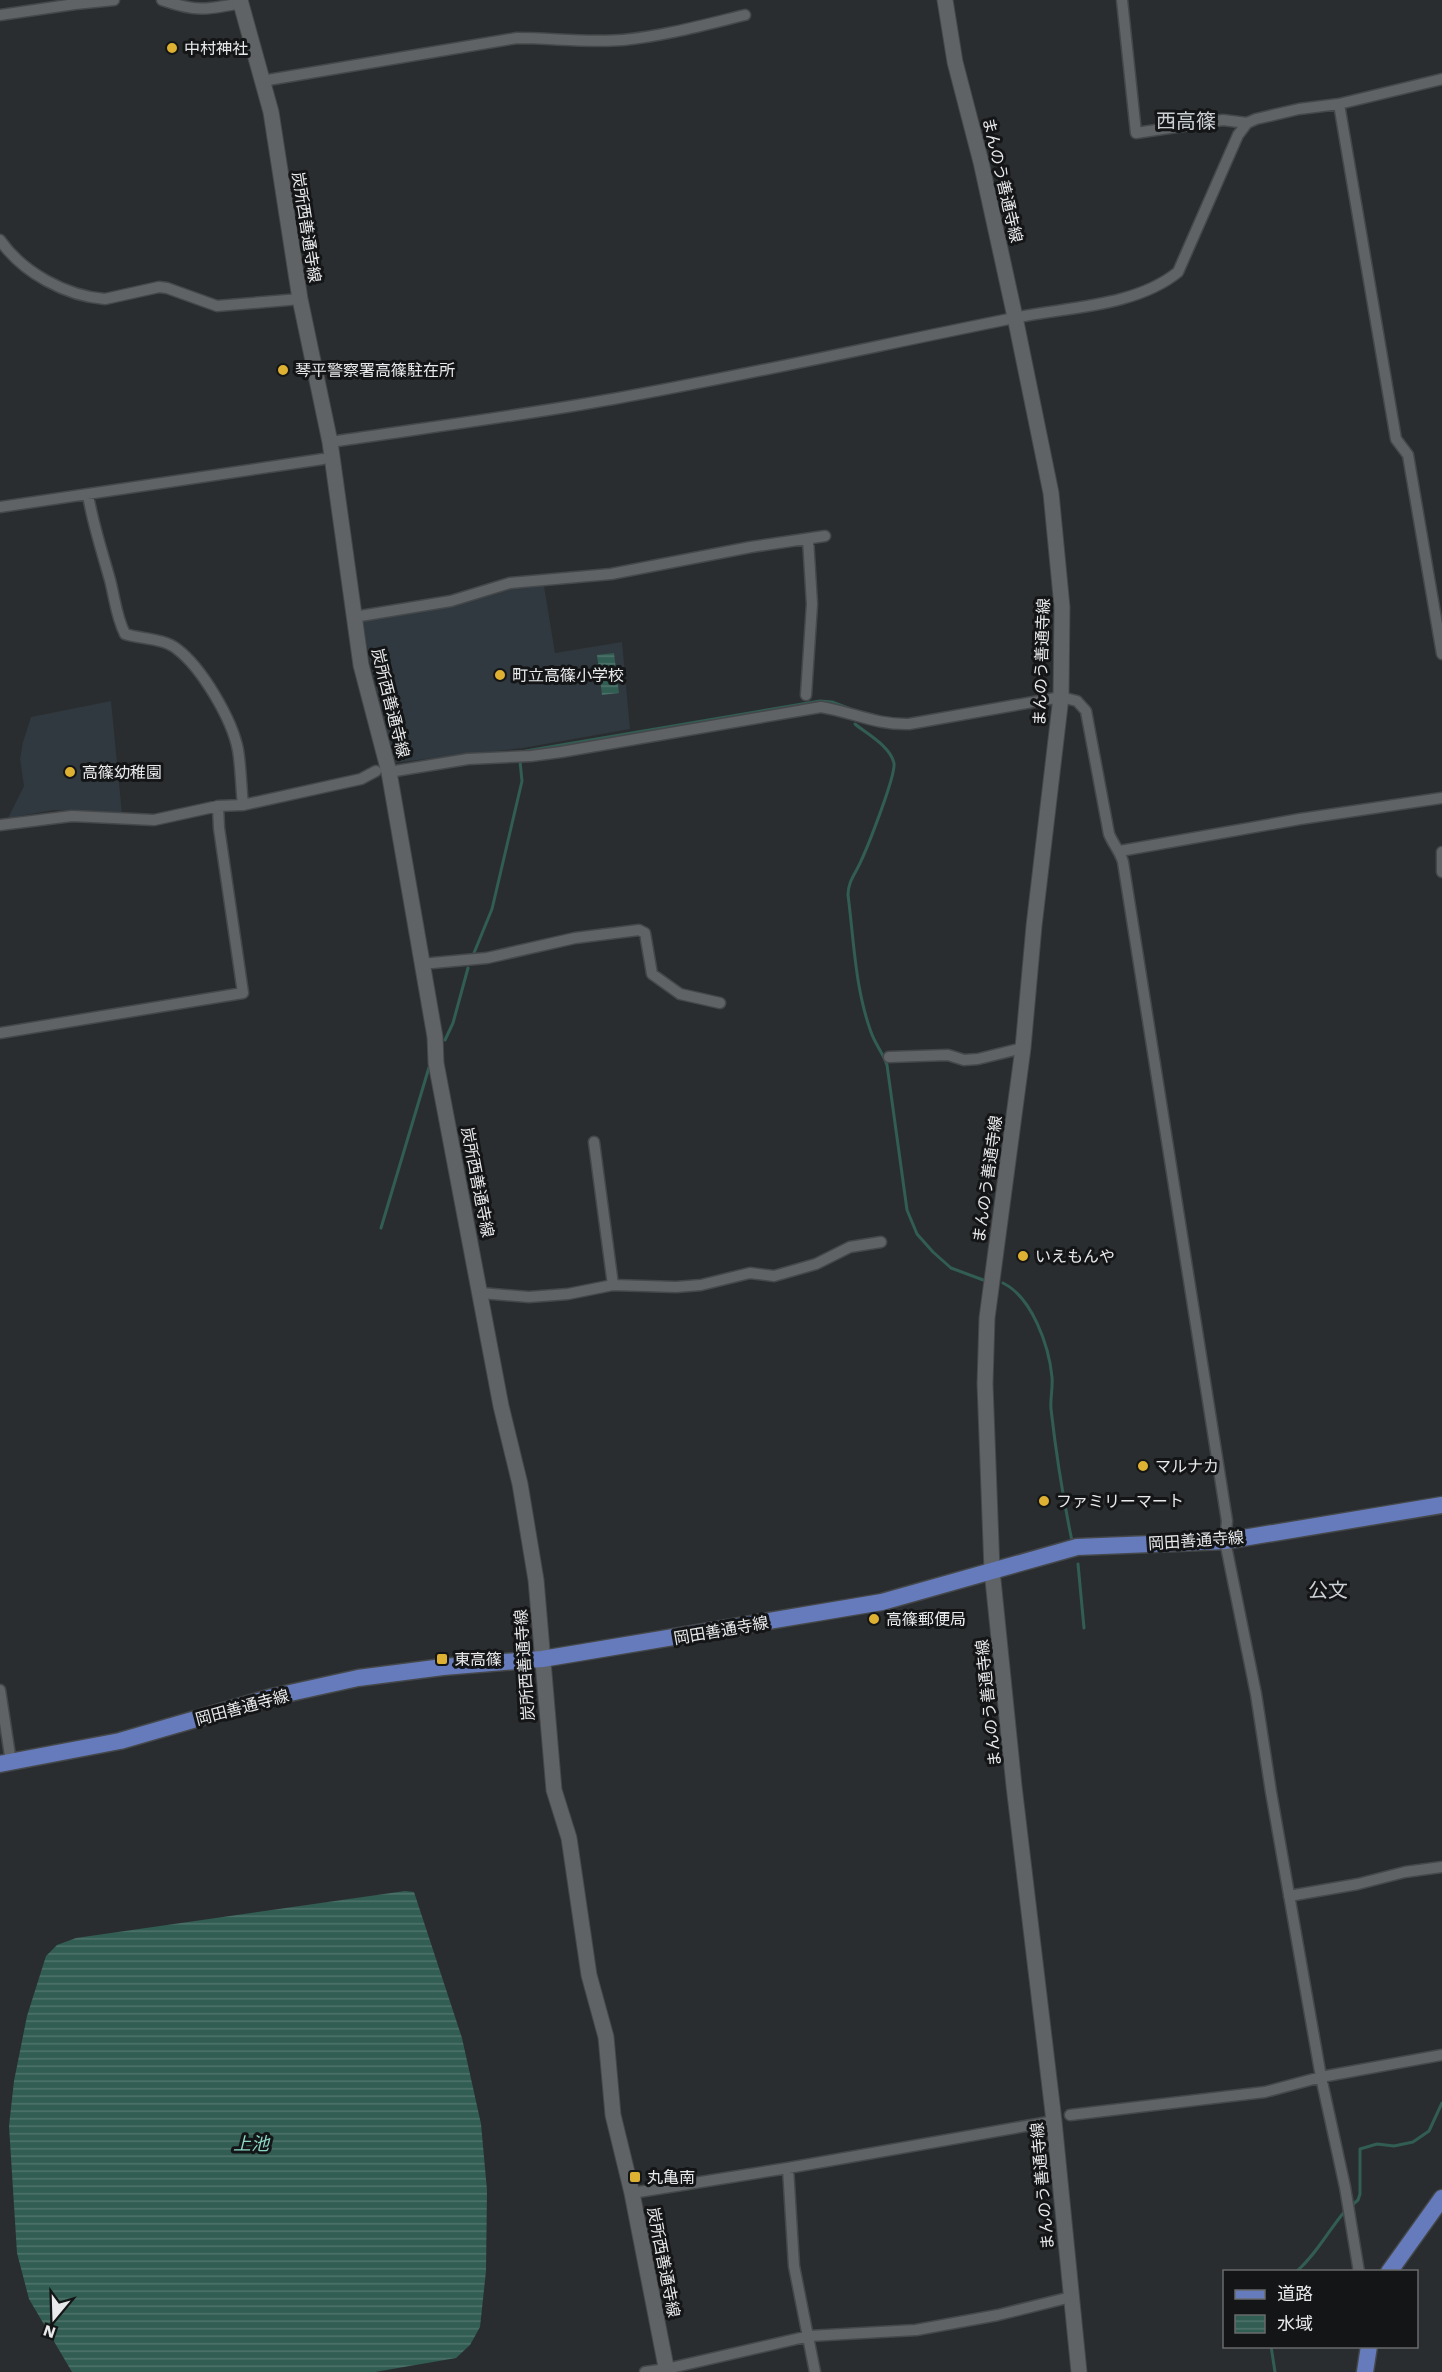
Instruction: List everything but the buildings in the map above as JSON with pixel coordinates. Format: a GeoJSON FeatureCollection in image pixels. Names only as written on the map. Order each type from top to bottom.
{"type":"FeatureCollection","features":[{"type":"Feature","properties":{"kind":"main road","name":"まんのう善通寺線"},"geometry":{"type":"LineString","coordinates":[[945,0],[955,62],[981,162],[1016,317],[1051,493],[1062,607],[1061,697],[1034,926],[1023,1048],[987,1318],[986,1443],[992,1570],[1014,1786],[1054,2121],[1079,2372]]}},
{"type":"Feature","properties":{"kind":"main road","name":"炭所西善通寺線"},"geometry":{"type":"LineString","coordinates":[[240,1],[271,112],[300,299],[330,442],[361,664],[435,1037],[436,1063],[501,1406],[522,1495],[536,1580],[554,1790],[569,1838],[589,1975],[606,2037],[613,2115],[632,2193],[667,2371]]}},
{"type":"Feature","properties":{"kind":"main road","name":"岡田善通寺線"},"geometry":{"type":"LineString","coordinates":[[6,1763],[120,1741],[272,1697],[358,1678],[442,1666],[542,1659],[882,1602],[1077,1547],[1225,1541],[1442,1505]]}},
{"type":"Feature","properties":{"kind":"main road"},"geometry":{"type":"LineString","coordinates":[[1390,2270],[1442,2198]]}},
{"type":"Feature","properties":{"kind":"main road"},"geometry":{"type":"LineString","coordinates":[[1365,2372],[1369,2348]]}},
{"type":"Feature","properties":{"kind":"street"},"geometry":{"type":"LineString","coordinates":[[0,15],[75,3],[114,0]]}},
{"type":"Feature","properties":{"kind":"street"},"geometry":{"type":"LineString","coordinates":[[162,0],[192,9],[209,9],[240,1]]}},
{"type":"Feature","properties":{"kind":"street"},"geometry":{"type":"LineString","coordinates":[[1122,0],[1136,133],[1223,120],[1247,123]]}},
{"type":"Feature","properties":{"kind":"street"},"geometry":{"type":"LineString","coordinates":[[262,81],[517,38],[566,41],[621,40],[658,35],[745,15]]}},
{"type":"Feature","properties":{"kind":"street"},"geometry":{"type":"LineString","coordinates":[[330,442],[611,399],[929,337],[1016,317],[1084,307],[1140,293],[1168,280],[1178,272],[1238,135],[1247,123],[1299,109],[1339,104],[1442,79]]}},
{"type":"Feature","properties":{"kind":"street"},"geometry":{"type":"LineString","coordinates":[[1339,104],[1396,439],[1408,455],[1439,623],[1442,654]]}},
{"type":"Feature","properties":{"kind":"street"},"geometry":{"type":"LineString","coordinates":[[0,240],[15,257],[38,276],[56,286],[97,299],[159,287],[217,306],[300,299]]}},
{"type":"Feature","properties":{"kind":"street"},"geometry":{"type":"LineString","coordinates":[[0,507],[323,459]]}},
{"type":"Feature","properties":{"kind":"street"},"geometry":{"type":"LineString","coordinates":[[88,495],[93,526],[111,582],[117,618],[125,634],[176,647],[199,672],[217,699],[234,735],[238,750],[243,805]]}},
{"type":"Feature","properties":{"kind":"street"},"geometry":{"type":"LineString","coordinates":[[354,617],[451,601],[510,583],[611,574],[751,547],[825,536]]}},
{"type":"Feature","properties":{"kind":"street"},"geometry":{"type":"LineString","coordinates":[[806,695],[812,604],[808,539]]}},
{"type":"Feature","properties":{"kind":"street"},"geometry":{"type":"LineString","coordinates":[[0,825],[72,816],[154,820],[218,806],[243,805],[361,779],[382,772],[468,759],[561,752],[821,707],[888,725],[909,724],[1061,697],[1077,701],[1086,711],[1109,834],[1120,851],[1183,1232],[1227,1521],[1225,1541],[1256,1694],[1321,2076],[1359,2270]]}},
{"type":"Feature","properties":{"kind":"street"},"geometry":{"type":"LineString","coordinates":[[1120,851],[1300,819],[1442,798]]}},
{"type":"Feature","properties":{"kind":"street"},"geometry":{"type":"LineString","coordinates":[[0,1034],[243,993],[219,828],[218,806]]}},
{"type":"Feature","properties":{"kind":"street"},"geometry":{"type":"LineString","coordinates":[[1442,852],[1442,872]]}},
{"type":"Feature","properties":{"kind":"street"},"geometry":{"type":"LineString","coordinates":[[421,963],[487,958],[575,938],[639,930],[645,933],[652,974],[680,994],[720,1003]]}},
{"type":"Feature","properties":{"kind":"street"},"geometry":{"type":"LineString","coordinates":[[889,1056],[948,1055],[964,1060],[978,1059],[1023,1048]]}},
{"type":"Feature","properties":{"kind":"street"},"geometry":{"type":"LineString","coordinates":[[594,1143],[613,1285]]}},
{"type":"Feature","properties":{"kind":"street"},"geometry":{"type":"LineString","coordinates":[[481,1293],[529,1297],[568,1294],[613,1285],[676,1287],[701,1285],[750,1273],[774,1276],[816,1264],[850,1247],[881,1242]]}},
{"type":"Feature","properties":{"kind":"street"},"geometry":{"type":"LineString","coordinates":[[0,1690],[6,1763]]}},
{"type":"Feature","properties":{"kind":"street"},"geometry":{"type":"LineString","coordinates":[[1289,1896],[1358,1884],[1405,1872],[1442,1867]]}},
{"type":"Feature","properties":{"kind":"street"},"geometry":{"type":"LineString","coordinates":[[1070,2115],[1265,2092],[1321,2076],[1442,2055]]}},
{"type":"Feature","properties":{"kind":"street"},"geometry":{"type":"LineString","coordinates":[[632,2193],[1054,2121]]}},
{"type":"Feature","properties":{"kind":"street"},"geometry":{"type":"LineString","coordinates":[[788,2168],[794,2266],[815,2372]]}},
{"type":"Feature","properties":{"kind":"street"},"geometry":{"type":"LineString","coordinates":[[645,2372],[667,2371],[809,2336],[916,2330],[998,2315],[1071,2297]]}},
{"type":"Feature","properties":{"kind":"shaded area","name":"町立高篠小学校"},"geometry":{"type":"Polygon","coordinates":[[[544,586],[555,653],[622,642],[630,729],[523,748],[392,763],[361,618],[512,587],[544,586]]]}},
{"type":"Feature","properties":{"kind":"shaded area","name":"高篠幼稚園"},"geometry":{"type":"Polygon","coordinates":[[[111,701],[122,814],[54,810],[8,818],[24,786],[20,759],[31,717],[111,701]]]}},
{"type":"Feature","properties":{"kind":"water"},"geometry":{"type":"Polygon","coordinates":[[[614,653],[619,693],[602,695],[597,655],[614,653]]]}},
{"type":"Feature","properties":{"kind":"water","name":"上池"},"geometry":{"type":"Polygon","coordinates":[[[405,1891],[414,1892],[462,2038],[481,2124],[487,2190],[486,2271],[480,2327],[470,2345],[456,2358],[375,2372],[72,2372],[29,2299],[17,2253],[9,2126],[14,2081],[27,2016],[46,1956],[57,1945],[76,1938],[405,1891]]]}},
{"type":"Feature","properties":{"kind":"waterway"},"geometry":{"type":"LineString","coordinates":[[526,751],[820,701],[832,702],[848,708]]}},
{"type":"Feature","properties":{"kind":"waterway"},"geometry":{"type":"LineString","coordinates":[[855,724],[883,746],[894,763],[891,781],[881,811],[865,853],[851,881],[848,895],[861,999],[873,1036],[887,1065],[907,1210],[917,1234],[933,1252],[951,1268],[986,1281]]}},
{"type":"Feature","properties":{"kind":"waterway"},"geometry":{"type":"LineString","coordinates":[[474,953],[492,909],[522,781],[520,761]]}},
{"type":"Feature","properties":{"kind":"waterway"},"geometry":{"type":"LineString","coordinates":[[445,1040],[453,1023],[468,968]]}},
{"type":"Feature","properties":{"kind":"waterway"},"geometry":{"type":"LineString","coordinates":[[381,1228],[430,1064]]}},
{"type":"Feature","properties":{"kind":"waterway"},"geometry":{"type":"LineString","coordinates":[[1003,1283],[1022,1299],[1030,1311],[1047,1351],[1052,1377],[1051,1405],[1055,1442],[1072,1541]]}},
{"type":"Feature","properties":{"kind":"waterway"},"geometry":{"type":"LineString","coordinates":[[1078,1564],[1084,1628]]}},
{"type":"Feature","properties":{"kind":"waterway"},"geometry":{"type":"LineString","coordinates":[[1350,2207],[1358,2200],[1360,2194],[1360,2149],[1377,2144],[1394,2146],[1413,2142],[1429,2131],[1442,2103]]}},
{"type":"Feature","properties":{"kind":"waterway"},"geometry":{"type":"LineString","coordinates":[[1298,2270],[1310,2258],[1345,2211]]}},
{"type":"Feature","properties":{"kind":"waterway"},"geometry":{"type":"LineString","coordinates":[[1271,2348],[1275,2372]]}},
{"type":"Feature","properties":{"kind":"place","name":"中村神社"},"geometry":{"type":"Point","coordinates":[172,48]}},
{"type":"Feature","properties":{"kind":"place","name":"琴平警察署高篠駐在所"},"geometry":{"type":"Point","coordinates":[283,370]}},
{"type":"Feature","properties":{"kind":"place","name":"町立高篠小学校"},"geometry":{"type":"Point","coordinates":[500,675]}},
{"type":"Feature","properties":{"kind":"place","name":"高篠幼稚園"},"geometry":{"type":"Point","coordinates":[70,772]}},
{"type":"Feature","properties":{"kind":"place","name":"いえもんや"},"geometry":{"type":"Point","coordinates":[1023,1256]}},
{"type":"Feature","properties":{"kind":"place","name":"マルナカ"},"geometry":{"type":"Point","coordinates":[1143,1466]}},
{"type":"Feature","properties":{"kind":"place","name":"ファミリーマート"},"geometry":{"type":"Point","coordinates":[1044,1501]}},
{"type":"Feature","properties":{"kind":"place","name":"高篠郵便局"},"geometry":{"type":"Point","coordinates":[874,1619]}},
{"type":"Feature","properties":{"kind":"place","name":"東高篠"},"geometry":{"type":"Point","coordinates":[442,1659]}},
{"type":"Feature","properties":{"kind":"place","name":"丸亀南"},"geometry":{"type":"Point","coordinates":[635,2177]}},
{"type":"Feature","properties":{"kind":"district","name":"西高篠"},"geometry":{"type":"Point","coordinates":[1186,121]}},
{"type":"Feature","properties":{"kind":"district","name":"公文"},"geometry":{"type":"Point","coordinates":[1328,1590]}}]}
